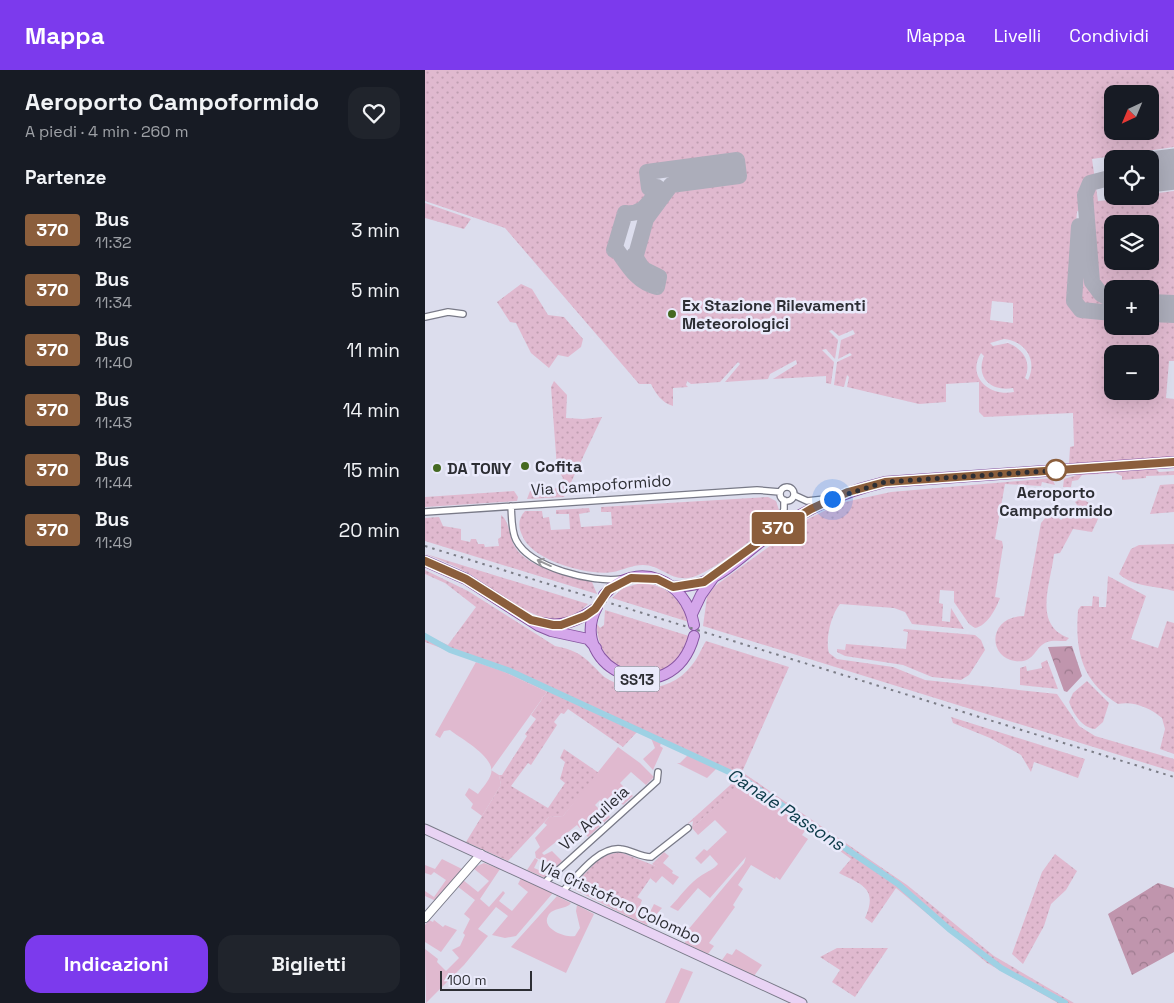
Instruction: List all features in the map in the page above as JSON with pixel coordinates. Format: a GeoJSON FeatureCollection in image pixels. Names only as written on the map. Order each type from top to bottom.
{"type":"FeatureCollection","features":[{"type":"Feature","properties":{"kind":"main road"},"geometry":{"type":"LineString","coordinates":[[673,587],[698,584],[714,576],[777,529],[832,499],[885,482],[1174,462]]}},
{"type":"Feature","properties":{"kind":"main road","name":"SS13"},"geometry":{"type":"LineString","coordinates":[[425,561],[466,579],[551,631],[588,639],[609,666],[618,672],[639,679],[650,679],[660,676],[679,665],[686,656],[694,636]]}},
{"type":"Feature","properties":{"kind":"main road"},"geometry":{"type":"LineString","coordinates":[[692,614],[701,595],[714,576]]}},
{"type":"Feature","properties":{"kind":"main road"},"geometry":{"type":"LineString","coordinates":[[604,595],[619,583],[631,578],[657,579],[682,594],[692,614],[694,625]]}},
{"type":"Feature","properties":{"kind":"main road","name":"SS13"},"geometry":{"type":"LineString","coordinates":[[531,620],[561,625],[579,619],[596,608],[592,624],[596,648]]}},
{"type":"Feature","properties":{"kind":"main road","name":"Via Cristoforo Colombo"},"geometry":{"type":"LineString","coordinates":[[425,829],[802,1003]]}},
{"type":"Feature","properties":{"kind":"street"},"geometry":{"type":"LineString","coordinates":[[425,317],[448,312],[463,314]]}},
{"type":"Feature","properties":{"kind":"street","name":"Via Campoformido"},"geometry":{"type":"LineString","coordinates":[[425,512],[757,490],[780,492],[783,487],[789,486],[793,490],[794,495]]}},
{"type":"Feature","properties":{"kind":"street"},"geometry":{"type":"LineString","coordinates":[[777,529],[784,509],[784,500],[780,492]]}},
{"type":"Feature","properties":{"kind":"street"},"geometry":{"type":"LineString","coordinates":[[784,500],[789,501],[794,495],[807,501],[832,499]]}},
{"type":"Feature","properties":{"kind":"street","name":"Via Campoformido"},"geometry":{"type":"LineString","coordinates":[[511,506],[513,532],[520,546],[527,553],[552,567],[590,578],[609,581],[631,578]]}},
{"type":"Feature","properties":{"kind":"street","name":"Via Aquileia"},"geometry":{"type":"LineString","coordinates":[[544,883],[657,780],[658,772]]}},
{"type":"Feature","properties":{"kind":"street"},"geometry":{"type":"LineString","coordinates":[[562,892],[594,860],[609,850],[620,848],[651,856],[688,828]]}},
{"type":"Feature","properties":{"kind":"street"},"geometry":{"type":"LineString","coordinates":[[425,918],[481,854]]}},
{"type":"Feature","properties":{"kind":"shaded area"},"geometry":{"type":"Polygon","coordinates":[[[425,70],[1174,70],[1174,147],[1154,150],[1104,150],[1104,157],[1092,159],[1098,201],[1104,200],[1104,205],[1159,205],[1159,193],[1174,191],[1174,311],[1159,310],[1159,280],[1104,280],[1104,308],[1090,307],[1081,304],[1078,296],[1084,213],[1077,211],[1070,303],[1080,315],[1104,316],[1104,335],[1159,335],[1159,317],[1174,318],[1174,361],[1169,361],[1166,398],[1174,399],[1174,457],[1069,464],[1070,447],[1074,446],[1073,413],[984,417],[979,412],[979,382],[946,384],[946,402],[919,404],[847,387],[849,377],[847,375],[844,387],[834,385],[837,362],[852,355],[850,353],[838,359],[841,340],[855,334],[853,330],[839,336],[832,330],[829,331],[838,340],[835,359],[826,349],[822,350],[834,362],[831,384],[826,383],[826,376],[773,379],[797,364],[796,360],[770,374],[768,379],[725,382],[740,364],[738,362],[720,382],[691,384],[687,381],[686,385],[688,387],[673,388],[673,406],[660,398],[651,384],[639,384],[505,228],[425,201],[425,70]],[[737,160],[647,172],[649,188],[657,187],[657,192],[640,210],[625,213],[614,249],[625,259],[641,280],[657,287],[659,277],[643,269],[634,255],[636,255],[646,219],[671,185],[739,176],[737,160]],[[992,301],[990,320],[1013,323],[1013,303],[992,301]],[[1004,339],[990,343],[993,346],[1008,343],[1022,352],[1027,361],[1025,378],[1028,380],[1031,373],[1030,359],[1028,353],[1018,343],[1004,339]],[[981,353],[976,370],[979,377],[989,388],[1005,393],[1014,392],[1013,388],[998,388],[987,382],[982,371],[984,356],[981,353]]]}},
{"type":"Feature","properties":{"kind":"shaded area"},"geometry":{"type":"Polygon","coordinates":[[[425,203],[471,219],[464,229],[425,218],[425,203]]]}},
{"type":"Feature","properties":{"kind":"shaded area"},"geometry":{"type":"Polygon","coordinates":[[[521,284],[532,289],[548,315],[564,317],[583,339],[581,347],[568,357],[558,355],[549,368],[531,353],[516,323],[510,322],[497,302],[521,284]]]}},
{"type":"Feature","properties":{"kind":"shaded area"},"geometry":{"type":"Polygon","coordinates":[[[554,381],[567,395],[566,418],[602,417],[564,497],[527,499],[530,491],[558,488],[563,478],[557,468],[551,387],[554,381]]]}},
{"type":"Feature","properties":{"kind":"shaded area"},"geometry":{"type":"Polygon","coordinates":[[[1156,469],[1159,472],[1174,471],[1174,475],[1146,476],[1146,478],[1122,480],[1122,476],[1115,473],[1082,475],[1078,480],[1072,481],[1071,487],[1063,487],[1064,479],[1080,474],[1156,469]]]}},
{"type":"Feature","properties":{"kind":"shaded area"},"geometry":{"type":"Polygon","coordinates":[[[1052,478],[1055,485],[1042,482],[1041,486],[1005,484],[995,539],[1002,541],[1003,546],[995,597],[1000,598],[987,621],[975,628],[969,624],[954,602],[954,591],[940,590],[939,603],[943,604],[942,621],[950,622],[951,608],[964,629],[912,624],[905,612],[894,608],[840,604],[834,614],[830,627],[829,653],[837,659],[893,667],[925,680],[1057,694],[1079,726],[1095,736],[1174,759],[1174,772],[703,626],[707,597],[715,586],[804,521],[840,503],[891,492],[1052,478]]]}},
{"type":"Feature","properties":{"kind":"shaded area"},"geometry":{"type":"Polygon","coordinates":[[[1174,484],[1174,512],[1150,514],[1160,485],[1174,484]]]}},
{"type":"Feature","properties":{"kind":"shaded area"},"geometry":{"type":"Polygon","coordinates":[[[514,491],[518,497],[517,501],[425,507],[425,497],[514,491]]]}},
{"type":"Feature","properties":{"kind":"shaded area"},"geometry":{"type":"Polygon","coordinates":[[[768,497],[776,501],[779,510],[775,520],[724,560],[702,573],[685,578],[679,578],[656,568],[643,565],[603,573],[590,572],[562,565],[548,559],[528,544],[519,526],[525,511],[542,511],[543,518],[549,517],[551,530],[570,529],[569,514],[556,514],[556,510],[589,508],[590,512],[579,514],[581,527],[612,525],[611,512],[601,512],[601,507],[768,497]]]}},
{"type":"Feature","properties":{"kind":"shaded area"},"geometry":{"type":"Polygon","coordinates":[[[1082,498],[1098,510],[1098,519],[1092,532],[1073,529],[1060,553],[1054,554],[1048,590],[1047,613],[1051,623],[1058,632],[1069,638],[1066,641],[1054,641],[1043,644],[1027,660],[1015,661],[1006,658],[996,645],[995,637],[1003,622],[1024,616],[1041,523],[1046,517],[1055,516],[1061,520],[1064,517],[1060,511],[1067,507],[1075,519],[1083,514],[1075,502],[1082,498]]]}},
{"type":"Feature","properties":{"kind":"shaded area"},"geometry":{"type":"Polygon","coordinates":[[[501,515],[508,526],[515,547],[521,554],[539,566],[592,582],[597,594],[425,541],[425,518],[439,517],[443,526],[461,529],[461,540],[470,542],[471,539],[476,539],[478,544],[484,544],[485,547],[499,546],[501,515]]]}},
{"type":"Feature","properties":{"kind":"shaded area"},"geometry":{"type":"Polygon","coordinates":[[[1174,544],[1174,591],[1138,584],[1119,574],[1131,549],[1139,545],[1174,544]]]}},
{"type":"Feature","properties":{"kind":"shaded area"},"geometry":{"type":"Polygon","coordinates":[[[426,554],[588,604],[577,613],[568,617],[554,619],[543,617],[520,607],[466,572],[426,554]]]}},
{"type":"Feature","properties":{"kind":"shaded area"},"geometry":{"type":"Polygon","coordinates":[[[425,570],[468,591],[555,646],[571,650],[580,655],[606,678],[628,687],[652,688],[674,681],[692,665],[706,641],[789,667],[742,772],[907,885],[994,956],[1074,1003],[1058,1003],[987,963],[896,888],[872,923],[865,918],[870,900],[866,889],[839,873],[851,859],[744,781],[692,828],[693,821],[687,824],[738,778],[637,732],[623,747],[568,709],[564,714],[561,713],[554,722],[557,725],[531,765],[528,763],[511,786],[548,808],[565,783],[560,779],[565,762],[560,758],[564,749],[599,773],[563,816],[549,817],[508,861],[466,842],[501,785],[499,775],[502,775],[527,736],[525,734],[536,719],[531,715],[547,692],[502,671],[425,642],[425,635],[448,645],[476,607],[445,583],[425,574],[425,570]]]}},
{"type":"Feature","properties":{"kind":"shaded area"},"geometry":{"type":"Polygon","coordinates":[[[1108,576],[1146,596],[1131,639],[1158,648],[1167,621],[1174,623],[1174,754],[1160,749],[1165,729],[1162,718],[1141,706],[1124,703],[1118,704],[1096,685],[1088,675],[1083,663],[1078,638],[1078,610],[1081,606],[1092,606],[1093,596],[1099,597],[1099,607],[1106,607],[1108,576]]]}},
{"type":"Feature","properties":{"kind":"shaded area"},"geometry":{"type":"Polygon","coordinates":[[[641,583],[666,590],[677,600],[689,622],[612,598],[623,588],[641,583]]]}},
{"type":"Feature","properties":{"kind":"shaded area"},"geometry":{"type":"Polygon","coordinates":[[[605,610],[689,636],[677,661],[654,672],[642,674],[630,672],[619,667],[610,660],[598,638],[597,624],[600,628],[604,625],[605,610]]]}},
{"type":"Feature","properties":{"kind":"shaded area"},"geometry":{"type":"Polygon","coordinates":[[[904,629],[975,635],[981,640],[985,650],[969,675],[961,680],[932,677],[903,665],[845,656],[837,652],[837,649],[845,650],[846,644],[906,649],[908,632],[903,631],[904,629]]]}},
{"type":"Feature","properties":{"kind":"shaded area"},"geometry":{"type":"Polygon","coordinates":[[[1047,660],[1058,689],[1020,685],[1020,668],[1026,666],[1027,671],[1042,668],[1041,663],[1047,660]]]}},
{"type":"Feature","properties":{"kind":"shaded area"},"geometry":{"type":"Polygon","coordinates":[[[476,662],[502,671],[547,692],[491,770],[488,761],[477,749],[450,730],[444,731],[440,738],[435,735],[476,662]]]}},
{"type":"Feature","properties":{"kind":"shaded area"},"geometry":{"type":"Polygon","coordinates":[[[1087,681],[1109,703],[1103,722],[1095,729],[1082,723],[1069,702],[1073,693],[1087,681]]]}},
{"type":"Feature","properties":{"kind":"shaded area"},"geometry":{"type":"Polygon","coordinates":[[[951,717],[1085,759],[1078,778],[1034,762],[1031,772],[1021,755],[990,738],[953,723],[951,717]]]}},
{"type":"Feature","properties":{"kind":"shaded area"},"geometry":{"type":"Polygon","coordinates":[[[651,738],[661,743],[660,746],[663,748],[653,770],[643,759],[655,748],[651,738]]]}},
{"type":"Feature","properties":{"kind":"shaded area"},"geometry":{"type":"Polygon","coordinates":[[[618,747],[640,763],[654,777],[646,785],[631,772],[620,783],[633,796],[623,805],[613,794],[603,803],[600,800],[595,805],[599,809],[601,807],[610,817],[588,837],[577,825],[542,853],[544,855],[552,851],[562,861],[545,878],[527,870],[535,858],[538,860],[534,868],[546,873],[551,863],[536,858],[535,852],[540,847],[535,838],[547,825],[544,823],[549,817],[563,816],[618,747]]]}},
{"type":"Feature","properties":{"kind":"shaded area"},"geometry":{"type":"Polygon","coordinates":[[[688,755],[717,768],[707,778],[677,763],[680,763],[688,755]]]}},
{"type":"Feature","properties":{"kind":"shaded area"},"geometry":{"type":"Polygon","coordinates":[[[491,770],[499,775],[501,785],[482,816],[471,808],[473,804],[465,795],[469,788],[478,794],[489,779],[491,770]]]}},
{"type":"Feature","properties":{"kind":"shaded area"},"geometry":{"type":"Polygon","coordinates":[[[743,781],[807,828],[802,835],[808,839],[780,880],[751,865],[738,885],[743,889],[733,905],[735,907],[709,943],[714,946],[708,954],[685,943],[687,931],[744,863],[746,857],[710,898],[698,888],[678,911],[670,907],[693,882],[718,864],[710,855],[701,864],[695,858],[704,849],[707,851],[727,832],[715,820],[698,835],[692,828],[743,781]]]}},
{"type":"Feature","properties":{"kind":"shaded area"},"geometry":{"type":"Polygon","coordinates":[[[620,852],[658,867],[625,915],[571,888],[602,856],[620,852]]]}},
{"type":"Feature","properties":{"kind":"shaded area"},"geometry":{"type":"Polygon","coordinates":[[[664,852],[669,856],[663,863],[673,871],[672,873],[679,877],[673,885],[662,876],[656,883],[650,878],[657,867],[652,864],[664,852]]]}},
{"type":"Feature","properties":{"kind":"shaded area"},"geometry":{"type":"Polygon","coordinates":[[[1055,854],[1077,871],[1066,890],[1051,904],[1044,926],[1023,964],[1012,954],[1042,872],[1055,854]]]}},
{"type":"Feature","properties":{"kind":"shaded area"},"geometry":{"type":"Polygon","coordinates":[[[442,859],[462,869],[436,901],[425,896],[425,891],[434,897],[446,880],[434,872],[431,875],[425,873],[425,865],[435,869],[442,859]]]}},
{"type":"Feature","properties":{"kind":"shaded area"},"geometry":{"type":"Polygon","coordinates":[[[484,863],[500,869],[480,899],[489,907],[503,891],[505,893],[499,901],[512,911],[528,892],[518,884],[521,878],[553,892],[516,936],[505,938],[492,935],[508,916],[496,907],[478,929],[488,936],[464,965],[426,1003],[425,949],[438,959],[437,962],[446,971],[459,958],[452,950],[460,946],[465,935],[463,933],[470,919],[464,914],[475,900],[457,886],[463,880],[478,892],[489,881],[473,868],[484,863]]]}},
{"type":"Feature","properties":{"kind":"shaded area"},"geometry":{"type":"Polygon","coordinates":[[[557,896],[571,903],[566,907],[553,911],[548,916],[548,925],[555,932],[566,936],[575,936],[580,928],[576,911],[577,905],[594,914],[566,973],[511,947],[557,896]]]}},
{"type":"Feature","properties":{"kind":"shaded area"},"geometry":{"type":"Polygon","coordinates":[[[637,897],[642,900],[638,911],[648,916],[654,904],[662,908],[647,925],[625,915],[637,897]]]}},
{"type":"Feature","properties":{"kind":"shaded area"},"geometry":{"type":"Polygon","coordinates":[[[429,920],[433,922],[434,920],[443,927],[445,925],[457,930],[441,952],[425,942],[425,925],[429,920]]]}},
{"type":"Feature","properties":{"kind":"shaded area"},"geometry":{"type":"Polygon","coordinates":[[[837,948],[888,948],[855,997],[832,982],[840,970],[820,957],[837,948]]]}},
{"type":"Feature","properties":{"kind":"shaded area"},"geometry":{"type":"Polygon","coordinates":[[[736,949],[762,965],[754,976],[722,960],[727,953],[732,955],[736,949]]]}},
{"type":"Feature","properties":{"kind":"shaded area"},"geometry":{"type":"Polygon","coordinates":[[[681,968],[693,972],[679,1003],[665,1003],[681,968]]]}},
{"type":"Feature","properties":{"kind":"green space"},"geometry":{"type":"Polygon","coordinates":[[[1072,646],[1082,676],[1067,692],[1064,691],[1048,647],[1072,646]]]}},
{"type":"Feature","properties":{"kind":"green space"},"geometry":{"type":"Polygon","coordinates":[[[1158,883],[1174,888],[1174,952],[1132,975],[1108,914],[1158,883]]]}},
{"type":"Feature","properties":{"kind":"waterway","name":"Canale Passons"},"geometry":{"type":"LineString","coordinates":[[425,636],[450,650],[510,671],[742,778],[898,884],[949,929],[1001,968],[1065,1003]]}},
{"type":"Feature","properties":{"kind":"taxiway"},"geometry":{"type":"LineString","coordinates":[[737,160],[739,176],[671,185],[646,219],[636,255],[634,255],[643,269],[659,277],[657,287],[644,282],[630,268],[617,250],[614,250],[625,213],[640,210],[657,192],[657,187],[649,188],[647,172],[737,160]]}},
{"type":"Feature","properties":{"kind":"taxiway"},"geometry":{"type":"LineString","coordinates":[[1104,179],[1090,183],[1085,195],[1092,282],[1104,296]]}},
{"type":"Feature","properties":{"kind":"taxiway"},"geometry":{"type":"LineString","coordinates":[[1079,226],[1074,301],[1081,310],[1104,312]]}},
{"type":"Feature","properties":{"kind":"taxiway"},"geometry":{"type":"LineString","coordinates":[[1159,302],[1174,303]]}},
{"type":"Feature","properties":{"kind":"taxiway"},"geometry":{"type":"LineString","coordinates":[[1159,314],[1174,315]]}},
{"type":"Feature","properties":{"kind":"runway"},"geometry":{"type":"LineString","coordinates":[[1159,171],[1174,169]]}},
{"type":"Feature","properties":{"kind":"railway"},"geometry":{"type":"LineString","coordinates":[[425,546],[1174,777]]}},
{"type":"Feature","properties":{"kind":"bus line","name":"370"},"geometry":{"type":"LineString","coordinates":[[425,561],[439,565],[466,579],[531,620],[561,625],[585,616],[595,609],[608,590],[631,578],[648,577],[666,582],[673,587],[704,582],[798,516],[832,499],[863,487],[885,482],[1174,462]]}},
{"type":"Feature","properties":{"kind":"place","name":"Ex Stazione Rilevamenti Meteorologici"},"geometry":{"type":"Point","coordinates":[672,314]}},
{"type":"Feature","properties":{"kind":"place","name":"Cofita"},"geometry":{"type":"Point","coordinates":[525,466]}},
{"type":"Feature","properties":{"kind":"place","name":"DA TONY"},"geometry":{"type":"Point","coordinates":[437,468]}},
{"type":"Feature","properties":{"kind":"place","name":"Aeroporto Campoformido"},"geometry":{"type":"Point","coordinates":[1056,470]}},
{"type":"Feature","properties":{"kind":"route"},"geometry":{"type":"LineString","coordinates":[[832,499],[863,487],[885,482],[1062,470],[1056,470]]}}]}
